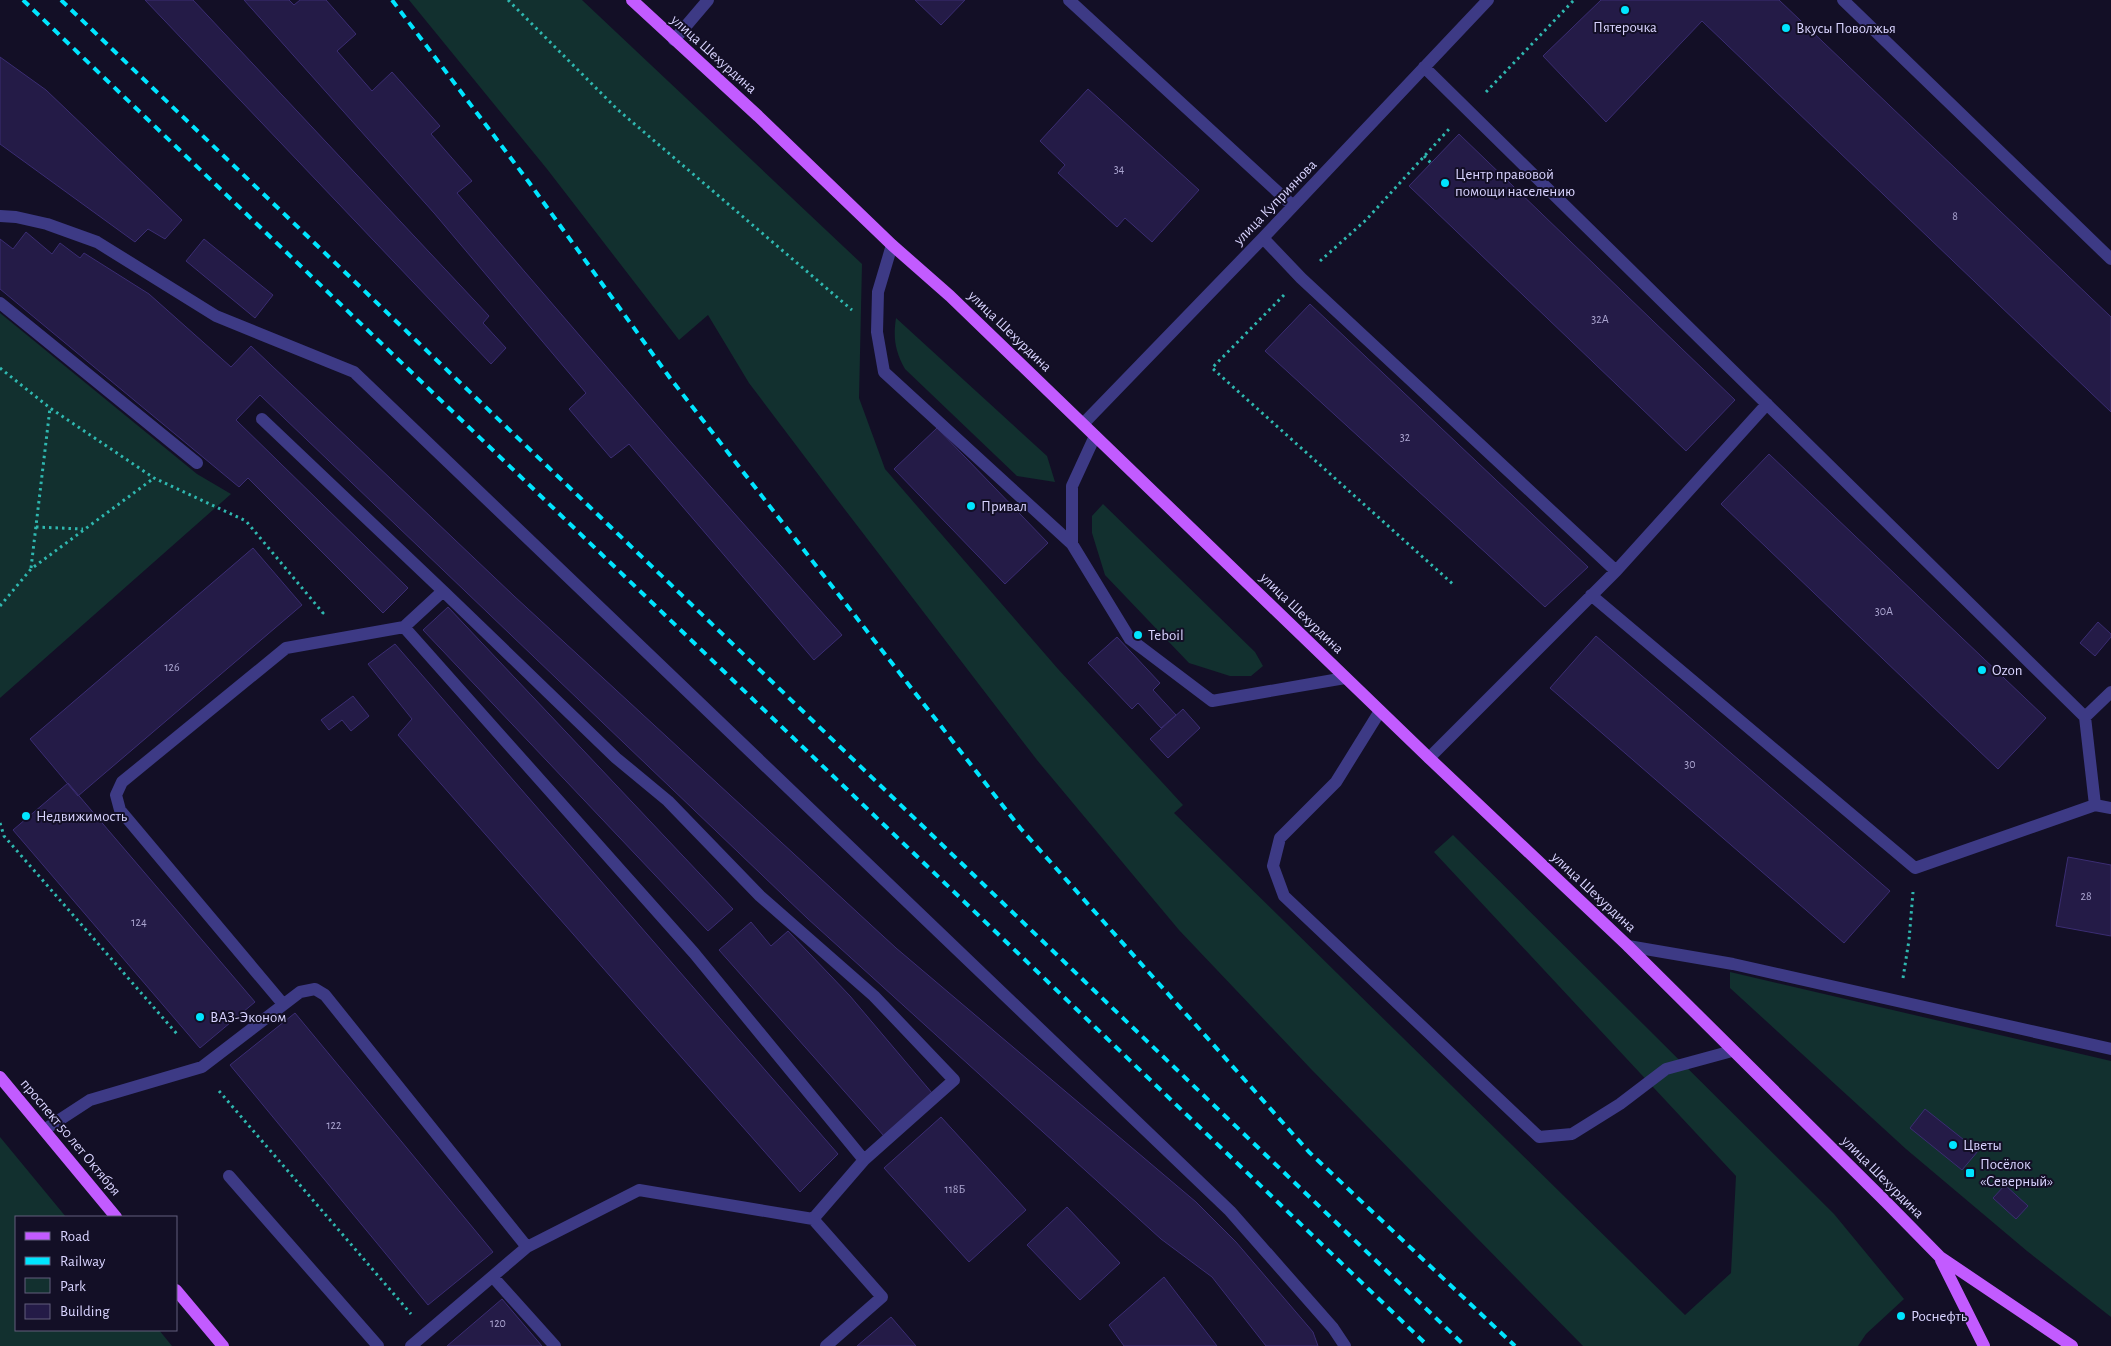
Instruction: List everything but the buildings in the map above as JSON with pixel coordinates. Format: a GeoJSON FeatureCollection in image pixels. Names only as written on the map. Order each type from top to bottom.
{"type":"FeatureCollection","features":[{"type":"Feature","properties":{"kind":"main road","name":"улица Шехурдина"},"geometry":{"type":"LineString","coordinates":[[632,0],[758,116],[892,245],[950,296],[1345,678],[1628,946],[1732,1051],[1887,1202],[1940,1258],[2072,1346]]}},
{"type":"Feature","properties":{"kind":"main road","name":"проспект 50 лет Октября"},"geometry":{"type":"LineString","coordinates":[[0,1077],[115,1216]]}},
{"type":"Feature","properties":{"kind":"main road","name":"улица Шехурдина"},"geometry":{"type":"LineString","coordinates":[[1940,1258],[1984,1346]]}},
{"type":"Feature","properties":{"kind":"main road"},"geometry":{"type":"LineString","coordinates":[[178,1292],[222,1346]]}},
{"type":"Feature","properties":{"kind":"street"},"geometry":{"type":"LineString","coordinates":[[674,40],[708,0]]}},
{"type":"Feature","properties":{"kind":"street"},"geometry":{"type":"LineString","coordinates":[[1069,0],[1293,206]]}},
{"type":"Feature","properties":{"kind":"street","name":"улица Куприянова"},"geometry":{"type":"LineString","coordinates":[[1083,424],[1263,238],[1488,0]]}},
{"type":"Feature","properties":{"kind":"street"},"geometry":{"type":"LineString","coordinates":[[1843,0],[2111,259]]}},
{"type":"Feature","properties":{"kind":"street"},"geometry":{"type":"LineString","coordinates":[[1424,67],[2085,717],[2095,805]]}},
{"type":"Feature","properties":{"kind":"street"},"geometry":{"type":"LineString","coordinates":[[0,216],[16,217],[47,224],[97,242],[216,316],[354,372],[1230,1212],[1333,1328],[1345,1346]]}},
{"type":"Feature","properties":{"kind":"street"},"geometry":{"type":"LineString","coordinates":[[1263,238],[1301,278],[1616,571]]}},
{"type":"Feature","properties":{"kind":"street"},"geometry":{"type":"LineString","coordinates":[[892,245],[878,292],[877,332],[884,372],[1072,544],[1130,639],[1212,701],[1345,678]]}},
{"type":"Feature","properties":{"kind":"street"},"geometry":{"type":"LineString","coordinates":[[0,303],[197,463]]}},
{"type":"Feature","properties":{"kind":"street"},"geometry":{"type":"LineString","coordinates":[[1429,758],[1616,571],[1767,404]]}},
{"type":"Feature","properties":{"kind":"street"},"geometry":{"type":"LineString","coordinates":[[262,419],[616,758],[668,801],[760,896],[874,996],[954,1080],[864,1160],[813,1219]]}},
{"type":"Feature","properties":{"kind":"street"},"geometry":{"type":"LineString","coordinates":[[1072,544],[1072,486],[1096,436]]}},
{"type":"Feature","properties":{"kind":"street"},"geometry":{"type":"LineString","coordinates":[[283,1004],[120,810],[116,795],[122,782],[286,648],[404,627],[443,591]]}},
{"type":"Feature","properties":{"kind":"street"},"geometry":{"type":"LineString","coordinates":[[1591,595],[1916,868],[2095,805],[2111,808]]}},
{"type":"Feature","properties":{"kind":"street"},"geometry":{"type":"LineString","coordinates":[[404,627],[694,954],[864,1160]]}},
{"type":"Feature","properties":{"kind":"street"},"geometry":{"type":"LineString","coordinates":[[2085,717],[2111,692]]}},
{"type":"Feature","properties":{"kind":"street"},"geometry":{"type":"LineString","coordinates":[[1380,711],[1336,782],[1280,838],[1273,866],[1284,896],[1539,1137],[1572,1134],[1620,1104],[1666,1069],[1732,1051]]}},
{"type":"Feature","properties":{"kind":"street"},"geometry":{"type":"LineString","coordinates":[[1628,946],[1733,964],[2111,1049]]}},
{"type":"Feature","properties":{"kind":"street"},"geometry":{"type":"LineString","coordinates":[[44,1130],[90,1100],[202,1067],[300,992],[315,989],[325,995],[527,1247]]}},
{"type":"Feature","properties":{"kind":"street"},"geometry":{"type":"LineString","coordinates":[[229,1176],[378,1346]]}},
{"type":"Feature","properties":{"kind":"street"},"geometry":{"type":"LineString","coordinates":[[411,1346],[527,1247],[639,1190],[813,1219],[882,1297],[826,1346]]}},
{"type":"Feature","properties":{"kind":"street"},"geometry":{"type":"LineString","coordinates":[[493,1277],[554,1346]]}},
{"type":"Feature","properties":{"kind":"path"},"geometry":{"type":"LineString","coordinates":[[508,0],[617,109],[877,332]]}},
{"type":"Feature","properties":{"kind":"path"},"geometry":{"type":"LineString","coordinates":[[1455,586],[1212,368],[1301,278],[1366,220],[1454,123],[1469,111],[1574,0]]}},
{"type":"Feature","properties":{"kind":"path"},"geometry":{"type":"LineString","coordinates":[[1424,156],[1431,164]]}},
{"type":"Feature","properties":{"kind":"path"},"geometry":{"type":"LineString","coordinates":[[0,368],[50,408],[154,478],[246,521],[323,612],[317,618]]}},
{"type":"Feature","properties":{"kind":"path"},"geometry":{"type":"LineString","coordinates":[[31,569],[50,408]]}},
{"type":"Feature","properties":{"kind":"path"},"geometry":{"type":"LineString","coordinates":[[0,606],[31,569],[154,478]]}},
{"type":"Feature","properties":{"kind":"path"},"geometry":{"type":"LineString","coordinates":[[36,526],[84,529]]}},
{"type":"Feature","properties":{"kind":"path"},"geometry":{"type":"LineString","coordinates":[[0,823],[4,836],[177,1034]]}},
{"type":"Feature","properties":{"kind":"path"},"geometry":{"type":"LineString","coordinates":[[1902,983],[1909,940],[1916,868]]}},
{"type":"Feature","properties":{"kind":"path"},"geometry":{"type":"LineString","coordinates":[[219,1091],[412,1314]]}},
{"type":"Feature","properties":{"kind":"green space"},"geometry":{"type":"Polygon","coordinates":[[[409,0],[582,0],[862,264],[859,398],[885,469],[1058,669],[1183,805],[1174,813],[1685,1315],[1731,1273],[1736,1176],[1434,852],[1453,835],[1834,1214],[1904,1299],[1866,1334],[1858,1346],[1583,1346],[1311,1069],[1179,930],[1037,760],[836,498],[749,383],[708,315],[679,340],[547,169],[409,0]]]}},
{"type":"Feature","properties":{"kind":"green space"},"geometry":{"type":"Polygon","coordinates":[[[0,313],[197,474],[231,494],[0,698],[0,313]]]}},
{"type":"Feature","properties":{"kind":"green space"},"geometry":{"type":"Polygon","coordinates":[[[896,318],[1047,456],[1055,482],[1017,476],[905,369],[896,344],[896,318]]]}},
{"type":"Feature","properties":{"kind":"green space"},"geometry":{"type":"Polygon","coordinates":[[[1103,504],[1255,652],[1263,666],[1251,676],[1230,676],[1189,663],[1105,575],[1092,533],[1092,516],[1103,504]]]}},
{"type":"Feature","properties":{"kind":"green space"},"geometry":{"type":"Polygon","coordinates":[[[1730,972],[2111,1061],[2111,1317],[2027,1251],[1906,1149],[1730,988],[1730,972]]]}},
{"type":"Feature","properties":{"kind":"green space"},"geometry":{"type":"Polygon","coordinates":[[[0,1137],[65,1216],[15,1216],[15,1331],[160,1331],[172,1346],[0,1346],[0,1137]]]}},
{"type":"Feature","properties":{"kind":"railway"},"geometry":{"type":"LineString","coordinates":[[23,0],[1428,1346]]}},
{"type":"Feature","properties":{"kind":"railway"},"geometry":{"type":"LineString","coordinates":[[61,0],[1465,1346]]}},
{"type":"Feature","properties":{"kind":"railway"},"geometry":{"type":"LineString","coordinates":[[392,0],[528,181],[670,378],[1021,829],[1309,1152],[1515,1346]]}},
{"type":"Feature","properties":{"kind":"place","name":"Пятерочка"},"geometry":{"type":"Point","coordinates":[1625,10]}},
{"type":"Feature","properties":{"kind":"place","name":"Вкусы Поволжья"},"geometry":{"type":"Point","coordinates":[1786,28]}},
{"type":"Feature","properties":{"kind":"place","name":"Центр правовой помощи населению"},"geometry":{"type":"Point","coordinates":[1445,183]}},
{"type":"Feature","properties":{"kind":"place","name":"Привал"},"geometry":{"type":"Point","coordinates":[971,506]}},
{"type":"Feature","properties":{"kind":"place","name":"Teboil"},"geometry":{"type":"Point","coordinates":[1138,635]}},
{"type":"Feature","properties":{"kind":"place","name":"Ozon"},"geometry":{"type":"Point","coordinates":[1982,670]}},
{"type":"Feature","properties":{"kind":"place","name":"Недвижимость"},"geometry":{"type":"Point","coordinates":[26,816]}},
{"type":"Feature","properties":{"kind":"place","name":"ВАЗ-Эконом"},"geometry":{"type":"Point","coordinates":[200,1017]}},
{"type":"Feature","properties":{"kind":"place","name":"Цветы"},"geometry":{"type":"Point","coordinates":[1953,1145]}},
{"type":"Feature","properties":{"kind":"place","name":"Посёлок «Северный»"},"geometry":{"type":"Point","coordinates":[1970,1173]}},
{"type":"Feature","properties":{"kind":"place","name":"Роснефть"},"geometry":{"type":"Point","coordinates":[1901,1316]}}]}
